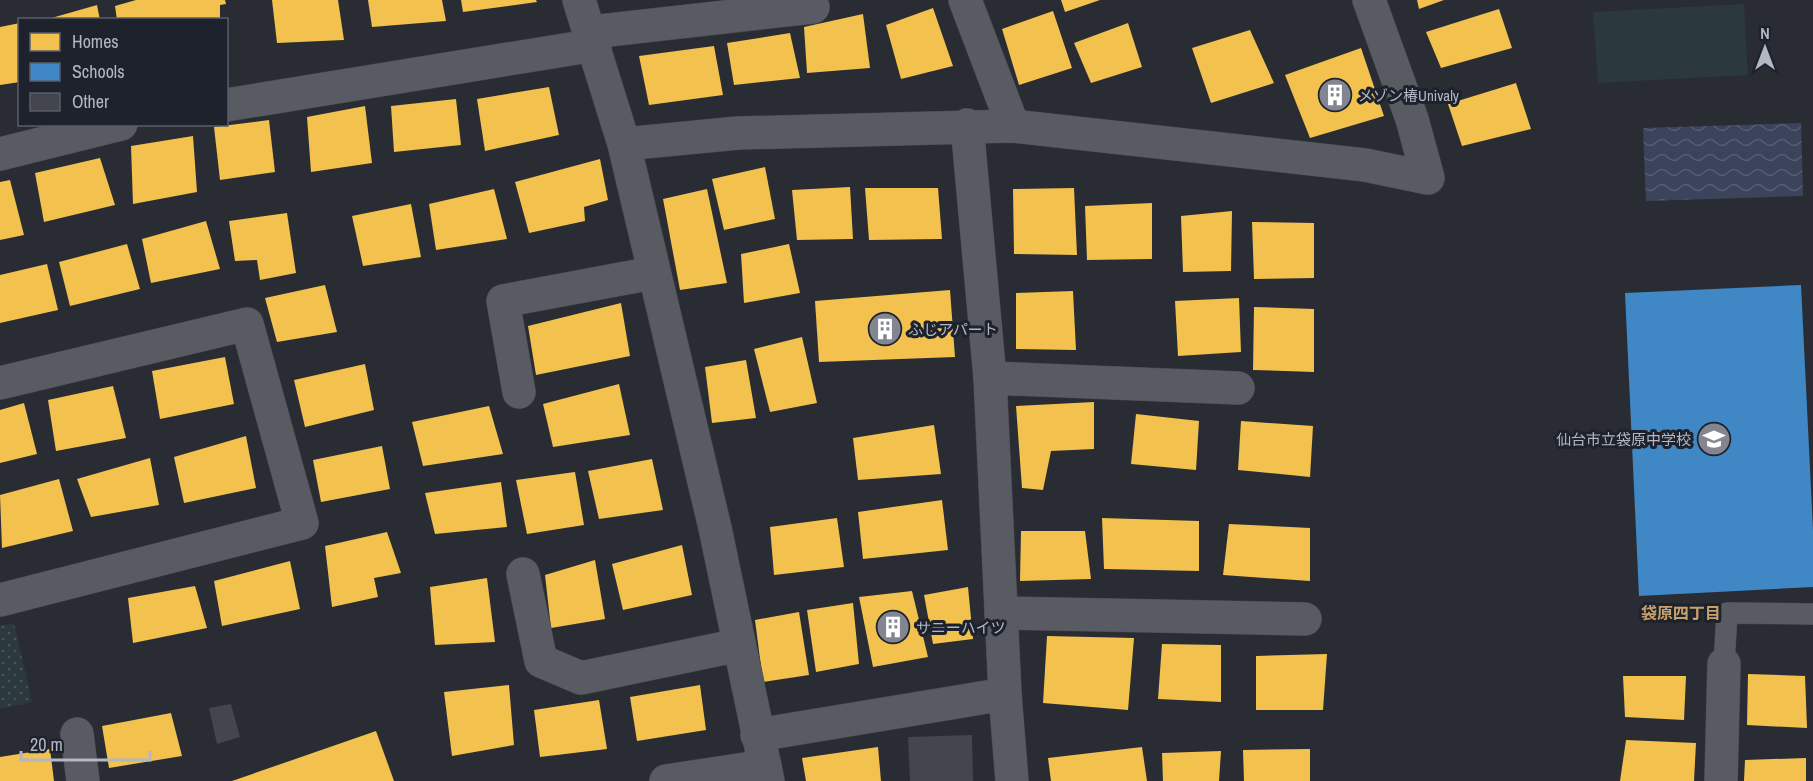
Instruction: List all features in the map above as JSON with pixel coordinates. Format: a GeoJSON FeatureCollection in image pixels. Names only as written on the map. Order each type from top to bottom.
{"type":"FeatureCollection","features":[{"type":"Feature","properties":{"kind":"street"},"geometry":{"type":"LineString","coordinates":[[579,0],[624,144],[715,528],[763,761]]}},
{"type":"Feature","properties":{"kind":"street"},"geometry":{"type":"LineString","coordinates":[[965,0],[1013,126]]}},
{"type":"Feature","properties":{"kind":"street"},"geometry":{"type":"LineString","coordinates":[[624,144],[738,133],[967,125],[1013,126],[1365,165],[1428,178],[1412,119],[1369,0]]}},
{"type":"Feature","properties":{"kind":"street"},"geometry":{"type":"LineString","coordinates":[[228,105],[593,39],[813,7]]}},
{"type":"Feature","properties":{"kind":"street"},"geometry":{"type":"LineString","coordinates":[[967,125],[990,378],[1005,694],[1012,781]]}},
{"type":"Feature","properties":{"kind":"street"},"geometry":{"type":"LineString","coordinates":[[0,154],[113,126]]}},
{"type":"Feature","properties":{"kind":"street"},"geometry":{"type":"LineString","coordinates":[[519,392],[503,301],[653,273]]}},
{"type":"Feature","properties":{"kind":"street"},"geometry":{"type":"LineString","coordinates":[[0,383],[247,324],[302,523],[0,600]]}},
{"type":"Feature","properties":{"kind":"street"},"geometry":{"type":"LineString","coordinates":[[990,378],[1238,388]]}},
{"type":"Feature","properties":{"kind":"street"},"geometry":{"type":"LineString","coordinates":[[523,574],[541,661],[581,678],[739,645]]}},
{"type":"Feature","properties":{"kind":"street"},"geometry":{"type":"LineString","coordinates":[[1001,612],[1305,619]]}},
{"type":"Feature","properties":{"kind":"street"},"geometry":{"type":"LineString","coordinates":[[1721,781],[1724,664]]}},
{"type":"Feature","properties":{"kind":"street"},"geometry":{"type":"LineString","coordinates":[[666,781],[763,761],[1005,694]]}},
{"type":"Feature","properties":{"kind":"street"},"geometry":{"type":"LineString","coordinates":[[77,734],[83,781]]}},
{"type":"Feature","properties":{"kind":"lane"},"geometry":{"type":"LineString","coordinates":[[1724,664],[1727,613],[1813,614]]}},
{"type":"Feature","properties":{"kind":"shaded area"},"geometry":{"type":"Polygon","coordinates":[[[1744,4],[1748,75],[1598,83],[1593,12],[1744,4]]]}},
{"type":"Feature","properties":{"kind":"shaded area"},"geometry":{"type":"Polygon","coordinates":[[[14,623],[32,702],[0,709],[0,626],[14,623]]]}},
{"type":"Feature","properties":{"kind":"water"},"geometry":{"type":"Polygon","coordinates":[[[1801,123],[1803,196],[1646,201],[1643,128],[1801,123]]]}},
{"type":"Feature","properties":{"kind":"building: Homes"},"geometry":{"type":"Polygon","coordinates":[[[136,0],[225,0],[226,4],[220,5],[220,18],[117,18],[115,6],[136,0]]]}},
{"type":"Feature","properties":{"kind":"building: Homes"},"geometry":{"type":"Polygon","coordinates":[[[272,0],[338,0],[344,40],[277,43],[272,0]]]}},
{"type":"Feature","properties":{"kind":"building: Homes"},"geometry":{"type":"Polygon","coordinates":[[[368,0],[442,0],[446,21],[372,27],[368,0]]]}},
{"type":"Feature","properties":{"kind":"building: Homes"},"geometry":{"type":"Polygon","coordinates":[[[461,0],[536,0],[537,2],[463,12],[461,0]]]}},
{"type":"Feature","properties":{"kind":"building: Homes"},"geometry":{"type":"Polygon","coordinates":[[[1061,0],[1100,0],[1065,12],[1061,0]]]}},
{"type":"Feature","properties":{"kind":"building: Homes"},"geometry":{"type":"Polygon","coordinates":[[[1417,0],[1444,0],[1419,9],[1417,0]]]}},
{"type":"Feature","properties":{"kind":"building: Homes"},"geometry":{"type":"Polygon","coordinates":[[[97,5],[100,18],[52,18],[97,5]]]}},
{"type":"Feature","properties":{"kind":"building: Homes"},"geometry":{"type":"Polygon","coordinates":[[[933,8],[953,66],[901,79],[886,25],[933,8]]]}},
{"type":"Feature","properties":{"kind":"building: Homes"},"geometry":{"type":"Polygon","coordinates":[[[1499,9],[1512,48],[1441,68],[1426,32],[1499,9]]]}},
{"type":"Feature","properties":{"kind":"building: Homes"},"geometry":{"type":"Polygon","coordinates":[[[1053,11],[1072,68],[1019,85],[1002,29],[1053,11]]]}},
{"type":"Feature","properties":{"kind":"building: Homes"},"geometry":{"type":"Polygon","coordinates":[[[863,14],[870,68],[807,73],[804,27],[863,14]]]}},
{"type":"Feature","properties":{"kind":"building: Homes"},"geometry":{"type":"Polygon","coordinates":[[[18,23],[18,82],[0,85],[0,27],[18,23]]]}},
{"type":"Feature","properties":{"kind":"building: Homes"},"geometry":{"type":"Polygon","coordinates":[[[1128,23],[1142,67],[1091,83],[1074,43],[1128,23]]]}},
{"type":"Feature","properties":{"kind":"building: Homes"},"geometry":{"type":"Polygon","coordinates":[[[1250,30],[1274,83],[1211,103],[1192,48],[1250,30]]]}},
{"type":"Feature","properties":{"kind":"building: Homes"},"geometry":{"type":"Polygon","coordinates":[[[790,33],[800,78],[734,85],[727,43],[790,33]]]}},
{"type":"Feature","properties":{"kind":"building: Homes"},"geometry":{"type":"Polygon","coordinates":[[[714,46],[723,95],[649,105],[639,56],[714,46]]]}},
{"type":"Feature","properties":{"kind":"building: Homes","name":"メゾン椿Univaly"},"geometry":{"type":"Polygon","coordinates":[[[1361,48],[1384,116],[1310,138],[1285,75],[1361,48]]]}},
{"type":"Feature","properties":{"kind":"building: Homes"},"geometry":{"type":"Polygon","coordinates":[[[1516,83],[1531,129],[1462,146],[1448,104],[1516,83]]]}},
{"type":"Feature","properties":{"kind":"building: Homes"},"geometry":{"type":"Polygon","coordinates":[[[549,87],[559,135],[485,151],[477,99],[549,87]]]}},
{"type":"Feature","properties":{"kind":"building: Homes"},"geometry":{"type":"Polygon","coordinates":[[[456,99],[461,145],[394,152],[391,106],[456,99]]]}},
{"type":"Feature","properties":{"kind":"building: Homes"},"geometry":{"type":"Polygon","coordinates":[[[365,106],[372,163],[311,172],[307,117],[365,106]]]}},
{"type":"Feature","properties":{"kind":"building: Homes"},"geometry":{"type":"Polygon","coordinates":[[[269,120],[275,172],[220,180],[214,127],[269,120]]]}},
{"type":"Feature","properties":{"kind":"building: Homes"},"geometry":{"type":"Polygon","coordinates":[[[193,136],[197,192],[133,204],[131,146],[193,136]]]}},
{"type":"Feature","properties":{"kind":"building: Homes"},"geometry":{"type":"Polygon","coordinates":[[[100,158],[115,205],[44,222],[35,173],[100,158]]]}},
{"type":"Feature","properties":{"kind":"building: Homes"},"geometry":{"type":"Polygon","coordinates":[[[600,159],[608,200],[584,207],[585,221],[529,233],[515,182],[600,159]]]}},
{"type":"Feature","properties":{"kind":"building: Homes"},"geometry":{"type":"Polygon","coordinates":[[[765,167],[775,219],[724,230],[712,179],[765,167]]]}},
{"type":"Feature","properties":{"kind":"building: Homes"},"geometry":{"type":"Polygon","coordinates":[[[10,180],[24,235],[0,240],[0,182],[10,180]]]}},
{"type":"Feature","properties":{"kind":"building: Homes"},"geometry":{"type":"Polygon","coordinates":[[[850,187],[853,239],[797,240],[792,190],[850,187]]]}},
{"type":"Feature","properties":{"kind":"building: Homes"},"geometry":{"type":"Polygon","coordinates":[[[865,188],[938,188],[942,239],[869,240],[865,188]]]}},
{"type":"Feature","properties":{"kind":"building: Homes"},"geometry":{"type":"Polygon","coordinates":[[[1074,188],[1077,255],[1014,254],[1013,189],[1074,188]]]}},
{"type":"Feature","properties":{"kind":"building: Homes"},"geometry":{"type":"Polygon","coordinates":[[[494,189],[507,239],[436,250],[429,204],[494,189]]]}},
{"type":"Feature","properties":{"kind":"building: Homes"},"geometry":{"type":"Polygon","coordinates":[[[707,189],[727,283],[680,290],[663,199],[707,189]]]}},
{"type":"Feature","properties":{"kind":"building: Homes"},"geometry":{"type":"Polygon","coordinates":[[[1152,203],[1152,259],[1087,260],[1085,206],[1152,203]]]}},
{"type":"Feature","properties":{"kind":"building: Homes"},"geometry":{"type":"Polygon","coordinates":[[[411,204],[421,257],[363,266],[352,216],[411,204]]]}},
{"type":"Feature","properties":{"kind":"building: Homes"},"geometry":{"type":"Polygon","coordinates":[[[1232,211],[1231,271],[1183,272],[1181,216],[1232,211]]]}},
{"type":"Feature","properties":{"kind":"building: Homes"},"geometry":{"type":"Polygon","coordinates":[[[287,213],[296,273],[260,280],[257,260],[235,261],[229,221],[287,213]]]}},
{"type":"Feature","properties":{"kind":"building: Homes"},"geometry":{"type":"Polygon","coordinates":[[[206,221],[220,269],[151,283],[142,239],[206,221]]]}},
{"type":"Feature","properties":{"kind":"building: Homes"},"geometry":{"type":"Polygon","coordinates":[[[1252,222],[1314,223],[1314,278],[1254,279],[1252,222]]]}},
{"type":"Feature","properties":{"kind":"building: Homes"},"geometry":{"type":"Polygon","coordinates":[[[127,244],[140,289],[70,306],[59,262],[127,244]]]}},
{"type":"Feature","properties":{"kind":"building: Homes"},"geometry":{"type":"Polygon","coordinates":[[[789,244],[800,293],[744,303],[741,254],[789,244]]]}},
{"type":"Feature","properties":{"kind":"building: Homes"},"geometry":{"type":"Polygon","coordinates":[[[47,264],[58,310],[0,323],[0,275],[47,264]]]}},
{"type":"Feature","properties":{"kind":"building: Homes"},"geometry":{"type":"Polygon","coordinates":[[[325,285],[337,332],[277,342],[265,298],[325,285]]]}},
{"type":"Feature","properties":{"kind":"building: Homes","name":"ふじアパート"},"geometry":{"type":"Polygon","coordinates":[[[950,290],[955,357],[819,362],[815,301],[950,290]]]}},
{"type":"Feature","properties":{"kind":"building: Homes"},"geometry":{"type":"Polygon","coordinates":[[[1073,291],[1076,350],[1016,349],[1016,293],[1073,291]]]}},
{"type":"Feature","properties":{"kind":"building: Homes"},"geometry":{"type":"Polygon","coordinates":[[[1239,298],[1241,352],[1178,356],[1175,301],[1239,298]]]}},
{"type":"Feature","properties":{"kind":"building: Homes"},"geometry":{"type":"Polygon","coordinates":[[[621,303],[630,356],[536,375],[528,326],[621,303]]]}},
{"type":"Feature","properties":{"kind":"building: Homes"},"geometry":{"type":"Polygon","coordinates":[[[1254,307],[1314,309],[1314,372],[1253,370],[1254,307]]]}},
{"type":"Feature","properties":{"kind":"building: Homes"},"geometry":{"type":"Polygon","coordinates":[[[802,337],[817,403],[770,412],[754,349],[802,337]]]}},
{"type":"Feature","properties":{"kind":"building: Homes"},"geometry":{"type":"Polygon","coordinates":[[[225,357],[234,404],[160,419],[152,371],[225,357]]]}},
{"type":"Feature","properties":{"kind":"building: Homes"},"geometry":{"type":"Polygon","coordinates":[[[746,360],[756,418],[712,423],[705,367],[746,360]]]}},
{"type":"Feature","properties":{"kind":"building: Homes"},"geometry":{"type":"Polygon","coordinates":[[[365,364],[374,410],[305,427],[294,380],[365,364]]]}},
{"type":"Feature","properties":{"kind":"building: Homes"},"geometry":{"type":"Polygon","coordinates":[[[619,384],[630,435],[553,447],[543,404],[619,384]]]}},
{"type":"Feature","properties":{"kind":"building: Homes"},"geometry":{"type":"Polygon","coordinates":[[[113,386],[126,438],[56,451],[48,400],[113,386]]]}},
{"type":"Feature","properties":{"kind":"building: Homes"},"geometry":{"type":"Polygon","coordinates":[[[1094,402],[1094,449],[1051,451],[1043,490],[1022,488],[1016,406],[1094,402]]]}},
{"type":"Feature","properties":{"kind":"building: Homes"},"geometry":{"type":"Polygon","coordinates":[[[24,403],[37,454],[0,463],[0,410],[24,403]]]}},
{"type":"Feature","properties":{"kind":"building: Homes"},"geometry":{"type":"Polygon","coordinates":[[[489,406],[503,454],[423,466],[412,422],[489,406]]]}},
{"type":"Feature","properties":{"kind":"building: Homes"},"geometry":{"type":"Polygon","coordinates":[[[1136,414],[1199,421],[1196,470],[1131,464],[1136,414]]]}},
{"type":"Feature","properties":{"kind":"building: Homes"},"geometry":{"type":"Polygon","coordinates":[[[1241,421],[1313,426],[1310,477],[1238,470],[1241,421]]]}},
{"type":"Feature","properties":{"kind":"building: Homes"},"geometry":{"type":"Polygon","coordinates":[[[934,425],[941,474],[858,480],[853,438],[934,425]]]}},
{"type":"Feature","properties":{"kind":"building: Homes"},"geometry":{"type":"Polygon","coordinates":[[[246,436],[256,488],[184,503],[174,457],[246,436]]]}},
{"type":"Feature","properties":{"kind":"building: Homes"},"geometry":{"type":"Polygon","coordinates":[[[382,446],[390,489],[321,502],[313,460],[382,446]]]}},
{"type":"Feature","properties":{"kind":"building: Homes"},"geometry":{"type":"Polygon","coordinates":[[[150,458],[159,505],[91,517],[77,479],[150,458]]]}},
{"type":"Feature","properties":{"kind":"building: Homes"},"geometry":{"type":"Polygon","coordinates":[[[652,459],[663,510],[599,519],[588,471],[652,459]]]}},
{"type":"Feature","properties":{"kind":"building: Homes"},"geometry":{"type":"Polygon","coordinates":[[[575,472],[584,525],[527,534],[516,480],[575,472]]]}},
{"type":"Feature","properties":{"kind":"building: Homes"},"geometry":{"type":"Polygon","coordinates":[[[59,479],[73,531],[2,548],[0,495],[59,479]]]}},
{"type":"Feature","properties":{"kind":"building: Homes"},"geometry":{"type":"Polygon","coordinates":[[[501,482],[507,527],[435,534],[425,493],[501,482]]]}},
{"type":"Feature","properties":{"kind":"building: Homes"},"geometry":{"type":"Polygon","coordinates":[[[942,500],[948,550],[863,559],[858,512],[942,500]]]}},
{"type":"Feature","properties":{"kind":"building: Homes"},"geometry":{"type":"Polygon","coordinates":[[[837,518],[844,567],[774,575],[770,527],[837,518]]]}},
{"type":"Feature","properties":{"kind":"building: Homes"},"geometry":{"type":"Polygon","coordinates":[[[1102,518],[1199,521],[1199,571],[1104,569],[1102,518]]]}},
{"type":"Feature","properties":{"kind":"building: Homes"},"geometry":{"type":"Polygon","coordinates":[[[1229,524],[1310,528],[1310,581],[1223,575],[1229,524]]]}},
{"type":"Feature","properties":{"kind":"building: Homes"},"geometry":{"type":"Polygon","coordinates":[[[1021,531],[1085,531],[1091,579],[1020,581],[1021,531]]]}},
{"type":"Feature","properties":{"kind":"building: Homes"},"geometry":{"type":"Polygon","coordinates":[[[387,532],[401,573],[374,578],[378,597],[332,607],[325,546],[387,532]]]}},
{"type":"Feature","properties":{"kind":"building: Homes"},"geometry":{"type":"Polygon","coordinates":[[[682,545],[692,595],[623,610],[612,564],[682,545]]]}},
{"type":"Feature","properties":{"kind":"building: Homes"},"geometry":{"type":"Polygon","coordinates":[[[595,560],[605,619],[551,628],[545,575],[595,560]]]}},
{"type":"Feature","properties":{"kind":"building: Homes"},"geometry":{"type":"Polygon","coordinates":[[[290,561],[300,609],[222,626],[214,581],[290,561]]]}},
{"type":"Feature","properties":{"kind":"building: Homes"},"geometry":{"type":"Polygon","coordinates":[[[487,578],[495,642],[435,645],[430,587],[487,578]]]}},
{"type":"Feature","properties":{"kind":"building: Homes"},"geometry":{"type":"Polygon","coordinates":[[[195,586],[207,628],[133,643],[128,598],[195,586]]]}},
{"type":"Feature","properties":{"kind":"building: Homes"},"geometry":{"type":"Polygon","coordinates":[[[968,587],[973,639],[933,644],[924,595],[968,587]]]}},
{"type":"Feature","properties":{"kind":"building: Homes","name":"サニーハイツ"},"geometry":{"type":"Polygon","coordinates":[[[912,591],[928,657],[873,667],[859,597],[912,591]]]}},
{"type":"Feature","properties":{"kind":"building: Homes"},"geometry":{"type":"Polygon","coordinates":[[[853,603],[859,664],[816,672],[807,610],[853,603]]]}},
{"type":"Feature","properties":{"kind":"building: Homes"},"geometry":{"type":"Polygon","coordinates":[[[799,612],[809,675],[763,682],[755,620],[799,612]]]}},
{"type":"Feature","properties":{"kind":"building: Homes"},"geometry":{"type":"Polygon","coordinates":[[[1047,636],[1134,638],[1128,710],[1043,703],[1047,636]]]}},
{"type":"Feature","properties":{"kind":"building: Homes"},"geometry":{"type":"Polygon","coordinates":[[[1162,644],[1221,645],[1221,702],[1158,699],[1162,644]]]}},
{"type":"Feature","properties":{"kind":"building: Homes"},"geometry":{"type":"Polygon","coordinates":[[[1327,654],[1323,710],[1256,710],[1256,656],[1327,654]]]}},
{"type":"Feature","properties":{"kind":"building: Homes"},"geometry":{"type":"Polygon","coordinates":[[[1748,674],[1805,676],[1807,728],[1747,725],[1748,674]]]}},
{"type":"Feature","properties":{"kind":"building: Homes"},"geometry":{"type":"Polygon","coordinates":[[[1623,676],[1686,676],[1684,720],[1625,717],[1623,676]]]}},
{"type":"Feature","properties":{"kind":"building: Homes"},"geometry":{"type":"Polygon","coordinates":[[[509,685],[514,745],[452,756],[444,692],[509,685]]]}},
{"type":"Feature","properties":{"kind":"building: Homes"},"geometry":{"type":"Polygon","coordinates":[[[700,685],[706,730],[637,741],[630,697],[700,685]]]}},
{"type":"Feature","properties":{"kind":"building: Homes"},"geometry":{"type":"Polygon","coordinates":[[[599,700],[607,749],[540,757],[534,710],[599,700]]]}},
{"type":"Feature","properties":{"kind":"building: Homes"},"geometry":{"type":"Polygon","coordinates":[[[171,713],[182,756],[109,768],[102,726],[171,713]]]}},
{"type":"Feature","properties":{"kind":"building: Homes"},"geometry":{"type":"Polygon","coordinates":[[[376,731],[394,781],[232,781],[376,731]]]}},
{"type":"Feature","properties":{"kind":"building: Homes"},"geometry":{"type":"Polygon","coordinates":[[[1626,740],[1696,743],[1694,781],[1620,781],[1626,740]]]}},
{"type":"Feature","properties":{"kind":"building: Homes"},"geometry":{"type":"Polygon","coordinates":[[[878,747],[881,781],[806,781],[802,758],[878,747]]]}},
{"type":"Feature","properties":{"kind":"building: Homes"},"geometry":{"type":"Polygon","coordinates":[[[1142,747],[1147,781],[1051,781],[1048,758],[1142,747]]]}},
{"type":"Feature","properties":{"kind":"building: Homes"},"geometry":{"type":"Polygon","coordinates":[[[50,749],[54,781],[0,781],[0,757],[50,749]]]}},
{"type":"Feature","properties":{"kind":"building: Homes"},"geometry":{"type":"Polygon","coordinates":[[[1310,749],[1310,781],[1244,781],[1243,750],[1310,749]]]}},
{"type":"Feature","properties":{"kind":"building: Homes"},"geometry":{"type":"Polygon","coordinates":[[[1221,751],[1219,781],[1163,781],[1162,753],[1221,751]]]}},
{"type":"Feature","properties":{"kind":"building: Homes"},"geometry":{"type":"Polygon","coordinates":[[[1806,758],[1806,781],[1744,781],[1745,760],[1806,758]]]}},
{"type":"Feature","properties":{"kind":"building: Schools"},"geometry":{"type":"Polygon","coordinates":[[[1801,285],[1813,530],[1813,587],[1639,596],[1625,293],[1801,285]]]}},
{"type":"Feature","properties":{"kind":"building: Other"},"geometry":{"type":"Polygon","coordinates":[[[231,704],[240,737],[217,744],[209,708],[231,704]]]}},
{"type":"Feature","properties":{"kind":"building: Other"},"geometry":{"type":"Polygon","coordinates":[[[972,735],[973,781],[910,781],[908,737],[972,735]]]}},
{"type":"Feature","properties":{"kind":"place","name":"メゾン椿Univaly"},"geometry":{"type":"Point","coordinates":[1335,95]}},
{"type":"Feature","properties":{"kind":"place","name":"ふじアパート"},"geometry":{"type":"Point","coordinates":[885,329]}},
{"type":"Feature","properties":{"kind":"place","name":"仙台市立袋原中学校"},"geometry":{"type":"Point","coordinates":[1714,439]}},
{"type":"Feature","properties":{"kind":"place","name":"サニーハイツ"},"geometry":{"type":"Point","coordinates":[893,627]}},
{"type":"Feature","properties":{"kind":"district","name":"袋原四丁目"},"geometry":{"type":"Point","coordinates":[1681,613]}}]}
